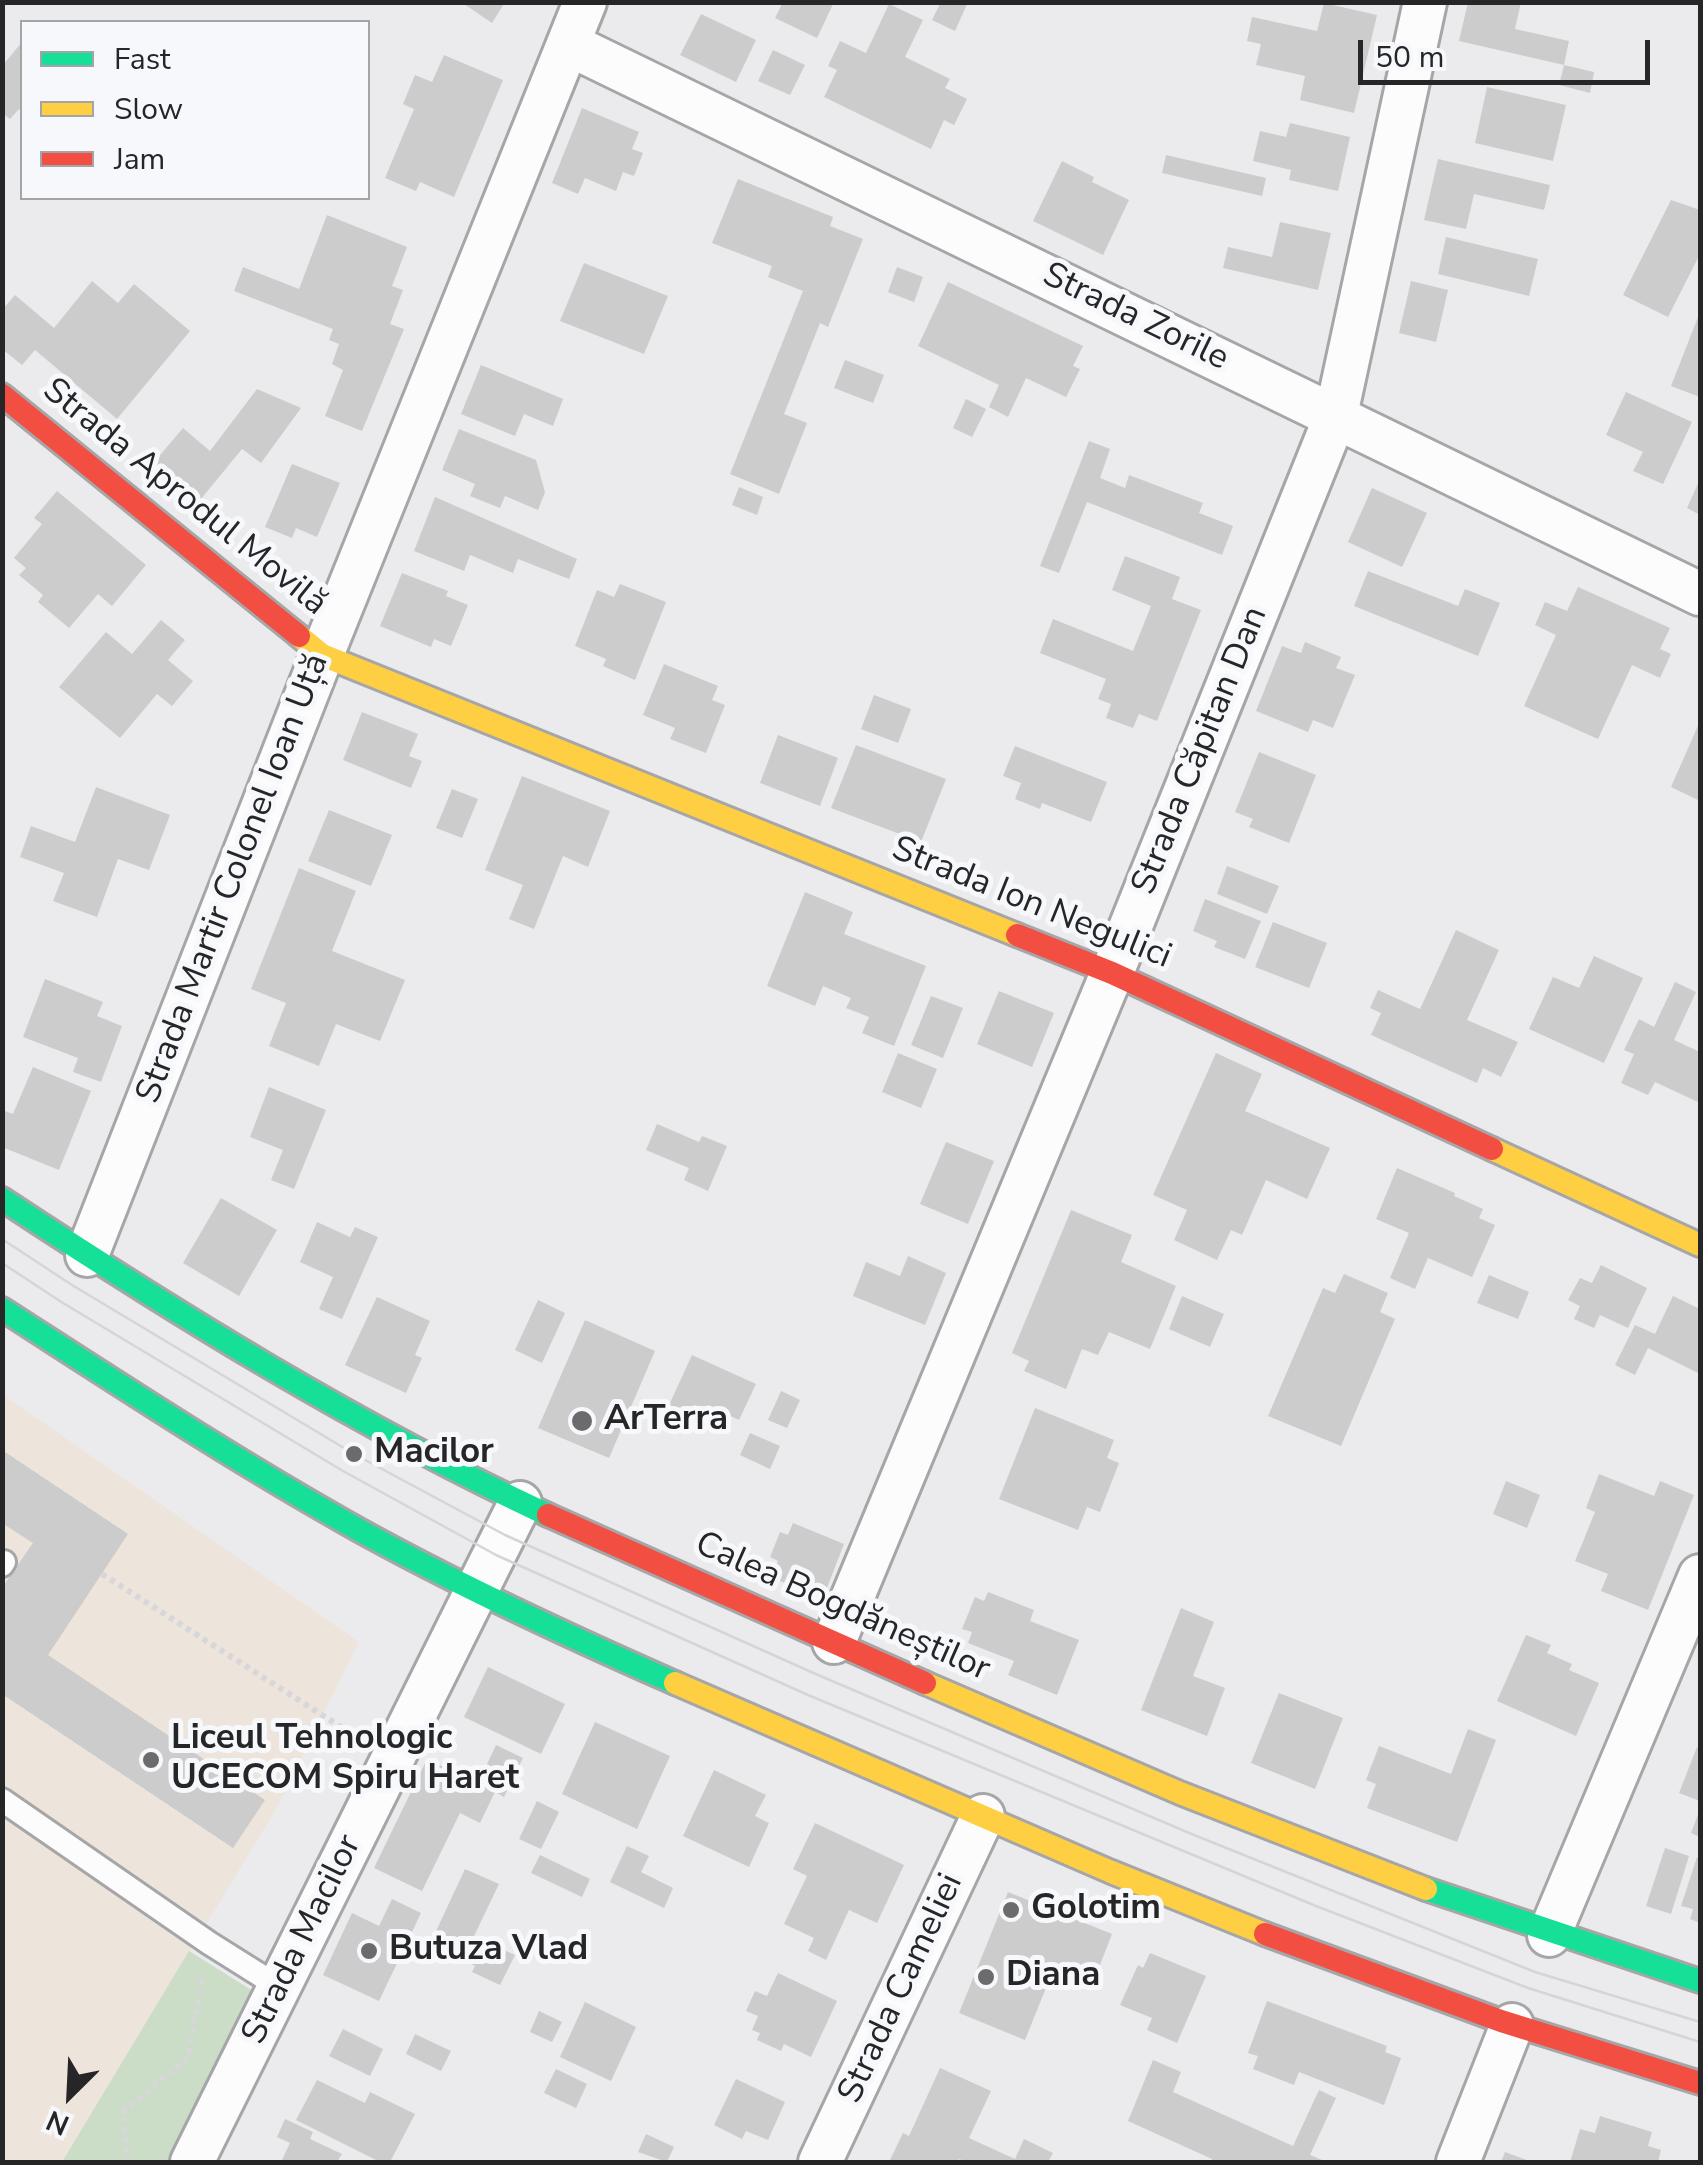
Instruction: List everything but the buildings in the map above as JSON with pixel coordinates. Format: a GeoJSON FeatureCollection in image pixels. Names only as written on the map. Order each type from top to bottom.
{"type":"FeatureCollection","features":[{"type":"Feature","properties":{"kind":"main road","name":"Strada Aprodul Movilă"},"geometry":{"type":"LineString","coordinates":[[2,394],[322,655]]}},
{"type":"Feature","properties":{"kind":"main road","name":"Strada Ion Negulici"},"geometry":{"type":"LineString","coordinates":[[322,655],[1112,973],[1700,1245]]}},
{"type":"Feature","properties":{"kind":"main road","name":"Calea Bogdăneștilor"},"geometry":{"type":"LineString","coordinates":[[2,1200],[260,1364],[372,1428],[520,1503],[1208,1806],[1549,1935],[1700,1980]]}},
{"type":"Feature","properties":{"kind":"main road"},"geometry":{"type":"LineString","coordinates":[[2,1310],[185,1426],[370,1536],[610,1654],[1181,1900],[1512,2025],[1700,2083]]}},
{"type":"Feature","properties":{"kind":"street","name":"Strada Martir Colonel Ioan Uță"},"geometry":{"type":"LineString","coordinates":[[87,1255],[322,655],[585,2]]}},
{"type":"Feature","properties":{"kind":"street","name":"Strada Căpitan Dan"},"geometry":{"type":"LineString","coordinates":[[834,1642],[1112,973],[1336,415],[1425,2]]}},
{"type":"Feature","properties":{"kind":"street","name":"Strada Zorile"},"geometry":{"type":"LineString","coordinates":[[568,44],[1700,594]]}},
{"type":"Feature","properties":{"kind":"street","name":"Strada Macilor"},"geometry":{"type":"LineString","coordinates":[[192,2162],[520,1503]]}},
{"type":"Feature","properties":{"kind":"street"},"geometry":{"type":"LineString","coordinates":[[1549,1935],[1700,1576]]}},
{"type":"Feature","properties":{"kind":"street","name":"Strada Cameliei"},"geometry":{"type":"LineString","coordinates":[[820,2162],[983,1816]]}},
{"type":"Feature","properties":{"kind":"street"},"geometry":{"type":"LineString","coordinates":[[1458,2162],[1512,2025]]}},
{"type":"Feature","properties":{"kind":"lane"},"geometry":{"type":"LineString","coordinates":[[2,1800],[279,1988]]}},
{"type":"Feature","properties":{"kind":"path"},"geometry":{"type":"LineString","coordinates":[[102,1574],[393,1758]]}},
{"type":"Feature","properties":{"kind":"path"},"geometry":{"type":"LineString","coordinates":[[128,2162],[122,2113],[188,2058],[209,1943]]}},
{"type":"Feature","properties":{"kind":"shaded area","name":"Liceul Tehnologic UCECOM Spiru Haret"},"geometry":{"type":"Polygon","coordinates":[[[2,1394],[359,1642],[279,1804],[62,2162],[3,2162],[2,1394]]]}},
{"type":"Feature","properties":{"kind":"green space"},"geometry":{"type":"Polygon","coordinates":[[[189,1951],[261,1996],[173,2162],[62,2162],[189,1951]]]}},
{"type":"Feature","properties":{"kind":"tram line"},"geometry":{"type":"LineString","coordinates":[[2,1239],[354,1454],[505,1535],[818,1675],[1194,1835],[1535,1972],[1700,2022]]}},
{"type":"Feature","properties":{"kind":"tram line"},"geometry":{"type":"LineString","coordinates":[[2,1263],[343,1471],[496,1555],[808,1695],[1316,1906],[1528,1988],[1700,2042]]}},
{"type":"Feature","properties":{"kind":"traffic: fast"},"geometry":{"type":"LineString","coordinates":[[2,1199],[269,1367],[406,1444],[548,1515]]}},
{"type":"Feature","properties":{"kind":"traffic: fast"},"geometry":{"type":"LineString","coordinates":[[2,1309],[224,1450],[359,1530],[516,1610],[675,1683]]}},
{"type":"Feature","properties":{"kind":"traffic: fast"},"geometry":{"type":"LineString","coordinates":[[1426,1889],[1700,1981]]}},
{"type":"Feature","properties":{"kind":"traffic: slow"},"geometry":{"type":"LineString","coordinates":[[299,636],[322,655],[1017,935]]}},
{"type":"Feature","properties":{"kind":"traffic: slow"},"geometry":{"type":"LineString","coordinates":[[1492,1149],[1700,1245]]}},
{"type":"Feature","properties":{"kind":"traffic: slow"},"geometry":{"type":"LineString","coordinates":[[675,1683],[1109,1871],[1265,1934]]}},
{"type":"Feature","properties":{"kind":"traffic: slow"},"geometry":{"type":"LineString","coordinates":[[925,1683],[1180,1793],[1426,1889]]}},
{"type":"Feature","properties":{"kind":"traffic: jam"},"geometry":{"type":"LineString","coordinates":[[2,395],[299,636]]}},
{"type":"Feature","properties":{"kind":"traffic: jam"},"geometry":{"type":"LineString","coordinates":[[1017,935],[1112,973],[1492,1149]]}},
{"type":"Feature","properties":{"kind":"traffic: jam"},"geometry":{"type":"LineString","coordinates":[[548,1515],[925,1683]]}},
{"type":"Feature","properties":{"kind":"traffic: jam"},"geometry":{"type":"LineString","coordinates":[[1265,1934],[1501,2021],[1700,2083]]}},
{"type":"Feature","properties":{"kind":"place","name":"ArTerra"},"geometry":{"type":"Point","coordinates":[582,1421]}},
{"type":"Feature","properties":{"kind":"place","name":"Macilor"},"geometry":{"type":"Point","coordinates":[354,1454]}},
{"type":"Feature","properties":{"kind":"place","name":"Liceul Tehnologic UCECOM Spiru Haret"},"geometry":{"type":"Point","coordinates":[151,1760]}},
{"type":"Feature","properties":{"kind":"place","name":"Golotim"},"geometry":{"type":"Point","coordinates":[1011,1910]}},
{"type":"Feature","properties":{"kind":"place","name":"Butuza Vlad"},"geometry":{"type":"Point","coordinates":[369,1951]}},
{"type":"Feature","properties":{"kind":"place","name":"Diana"},"geometry":{"type":"Point","coordinates":[986,1977]}}]}
